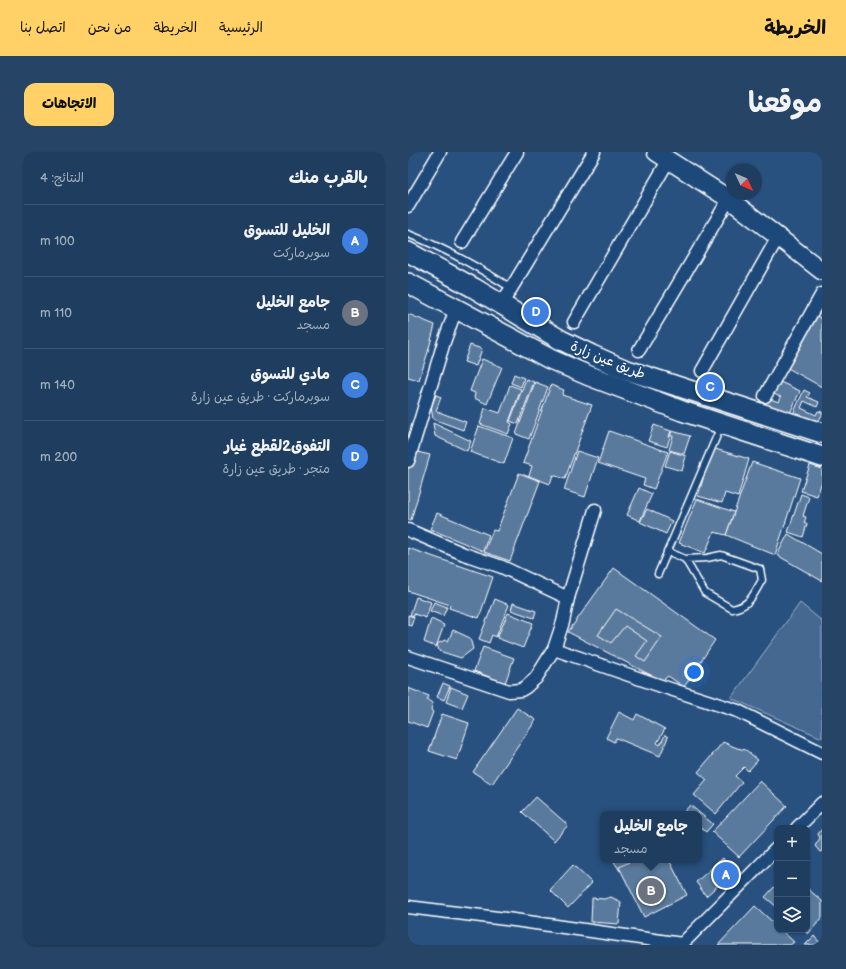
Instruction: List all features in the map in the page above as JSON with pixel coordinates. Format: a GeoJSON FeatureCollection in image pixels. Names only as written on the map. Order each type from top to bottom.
{"type":"FeatureCollection","features":[{"type":"Feature","properties":{"kind":"main road","name":"طريق عين زارة"},"geometry":{"type":"LineString","coordinates":[[408,252],[561,340],[592,355],[624,369],[822,434]]}},
{"type":"Feature","properties":{"kind":"main road","name":"طريق عين زارة"},"geometry":{"type":"LineString","coordinates":[[408,283],[550,360],[646,398],[722,425],[822,457]]}},
{"type":"Feature","properties":{"kind":"street"},"geometry":{"type":"LineString","coordinates":[[408,206],[440,152]]}},
{"type":"Feature","properties":{"kind":"street"},"geometry":{"type":"LineString","coordinates":[[462,242],[517,152]]}},
{"type":"Feature","properties":{"kind":"street"},"geometry":{"type":"LineString","coordinates":[[501,305],[594,152]]}},
{"type":"Feature","properties":{"kind":"street"},"geometry":{"type":"LineString","coordinates":[[574,322],[662,156],[726,197]]}},
{"type":"Feature","properties":{"kind":"street"},"geometry":{"type":"LineString","coordinates":[[639,350],[728,200]]}},
{"type":"Feature","properties":{"kind":"street"},"geometry":{"type":"LineString","coordinates":[[730,200],[822,271]]}},
{"type":"Feature","properties":{"kind":"street"},"geometry":{"type":"LineString","coordinates":[[702,371],[778,237]]}},
{"type":"Feature","properties":{"kind":"street"},"geometry":{"type":"LineString","coordinates":[[765,396],[822,294]]}},
{"type":"Feature","properties":{"kind":"street"},"geometry":{"type":"LineString","coordinates":[[408,461],[444,342],[456,309]]}},
{"type":"Feature","properties":{"kind":"street"},"geometry":{"type":"LineString","coordinates":[[408,657],[509,692],[521,690],[526,687],[536,678],[554,649],[595,510]]}},
{"type":"Feature","properties":{"kind":"street"},"geometry":{"type":"LineString","coordinates":[[408,530],[464,554],[502,567],[568,598]]}},
{"type":"Feature","properties":{"kind":"street"},"geometry":{"type":"LineString","coordinates":[[554,649],[658,686],[738,711],[822,753]]}},
{"type":"Feature","properties":{"kind":"street"},"geometry":{"type":"LineString","coordinates":[[800,825],[822,803]]}},
{"type":"Feature","properties":{"kind":"street"},"geometry":{"type":"LineString","coordinates":[[408,908],[514,920],[682,945],[774,851]]}},
{"type":"Feature","properties":{"kind":"lane"},"geometry":{"type":"LineString","coordinates":[[408,234],[466,261],[510,288]]}},
{"type":"Feature","properties":{"kind":"lane"},"geometry":{"type":"LineString","coordinates":[[658,574],[722,425]]}},
{"type":"Feature","properties":{"kind":"lane"},"geometry":{"type":"LineString","coordinates":[[667,551],[685,559],[707,558],[720,555],[760,569],[762,580],[749,600],[741,607],[732,609],[705,593],[685,559]]}},
{"type":"Feature","properties":{"kind":"shaded area"},"geometry":{"type":"Polygon","coordinates":[[[800,603],[822,621],[822,738],[731,698],[800,603]]]}},
{"type":"Feature","properties":{"kind":"building"},"geometry":{"type":"Polygon","coordinates":[[[408,314],[435,325],[419,380],[408,377],[408,314]]]}},
{"type":"Feature","properties":{"kind":"building"},"geometry":{"type":"Polygon","coordinates":[[[814,314],[822,319],[822,387],[784,366],[814,314]]]}},
{"type":"Feature","properties":{"kind":"building"},"geometry":{"type":"Polygon","coordinates":[[[470,345],[482,349],[476,366],[464,362],[470,345]]]}},
{"type":"Feature","properties":{"kind":"building"},"geometry":{"type":"Polygon","coordinates":[[[482,359],[502,367],[487,404],[474,398],[475,393],[470,391],[482,359]]]}},
{"type":"Feature","properties":{"kind":"building"},"geometry":{"type":"Polygon","coordinates":[[[514,374],[524,378],[521,387],[511,383],[514,374]]]}},
{"type":"Feature","properties":{"kind":"building"},"geometry":{"type":"Polygon","coordinates":[[[526,379],[534,382],[518,424],[510,421],[526,379]]]}},
{"type":"Feature","properties":{"kind":"building"},"geometry":{"type":"Polygon","coordinates":[[[778,381],[800,391],[787,420],[761,410],[767,398],[779,402],[781,397],[771,393],[778,381]]]}},
{"type":"Feature","properties":{"kind":"building"},"geometry":{"type":"Polygon","coordinates":[[[535,382],[548,387],[529,439],[516,434],[535,382]]]}},
{"type":"Feature","properties":{"kind":"building"},"geometry":{"type":"Polygon","coordinates":[[[510,385],[521,389],[509,422],[512,424],[508,434],[480,424],[485,408],[500,413],[510,385]]]}},
{"type":"Feature","properties":{"kind":"building"},"geometry":{"type":"Polygon","coordinates":[[[551,385],[564,390],[562,395],[592,405],[565,479],[553,475],[550,484],[529,476],[532,466],[523,463],[551,385]]]}},
{"type":"Feature","properties":{"kind":"building"},"geometry":{"type":"Polygon","coordinates":[[[804,390],[810,393],[807,397],[819,402],[817,407],[804,401],[801,408],[816,415],[818,411],[822,412],[822,415],[816,425],[793,414],[804,390]]]}},
{"type":"Feature","properties":{"kind":"building"},"geometry":{"type":"Polygon","coordinates":[[[436,395],[441,397],[436,411],[466,422],[463,430],[433,419],[431,407],[436,395]]]}},
{"type":"Feature","properties":{"kind":"building"},"geometry":{"type":"Polygon","coordinates":[[[433,423],[471,441],[467,451],[435,436],[433,423]]]}},
{"type":"Feature","properties":{"kind":"building"},"geometry":{"type":"Polygon","coordinates":[[[654,425],[671,431],[667,447],[648,441],[654,425]]]}},
{"type":"Feature","properties":{"kind":"building"},"geometry":{"type":"Polygon","coordinates":[[[479,426],[513,438],[504,464],[470,452],[479,426]]]}},
{"type":"Feature","properties":{"kind":"building"},"geometry":{"type":"Polygon","coordinates":[[[609,431],[668,452],[654,489],[643,485],[645,479],[598,463],[609,431]]]}},
{"type":"Feature","properties":{"kind":"building"},"geometry":{"type":"Polygon","coordinates":[[[672,431],[690,436],[684,454],[669,450],[673,436],[670,436],[672,431]]]}},
{"type":"Feature","properties":{"kind":"building"},"geometry":{"type":"Polygon","coordinates":[[[712,448],[749,459],[738,497],[725,493],[722,503],[698,496],[712,448]]]}},
{"type":"Feature","properties":{"kind":"building"},"geometry":{"type":"Polygon","coordinates":[[[413,451],[430,455],[411,520],[408,520],[408,467],[413,451]]]}},
{"type":"Feature","properties":{"kind":"building"},"geometry":{"type":"Polygon","coordinates":[[[577,451],[598,458],[585,497],[564,490],[577,451]]]}},
{"type":"Feature","properties":{"kind":"building"},"geometry":{"type":"Polygon","coordinates":[[[670,451],[686,456],[682,471],[665,466],[670,451]]]}},
{"type":"Feature","properties":{"kind":"building"},"geometry":{"type":"Polygon","coordinates":[[[752,462],[800,478],[775,555],[726,535],[752,462]]]}},
{"type":"Feature","properties":{"kind":"building"},"geometry":{"type":"Polygon","coordinates":[[[810,465],[822,469],[822,481],[817,496],[801,491],[810,465]]]}},
{"type":"Feature","properties":{"kind":"building"},"geometry":{"type":"Polygon","coordinates":[[[519,473],[540,481],[510,561],[484,552],[493,530],[497,531],[519,473]]]}},
{"type":"Feature","properties":{"kind":"building"},"geometry":{"type":"Polygon","coordinates":[[[639,488],[652,494],[640,521],[627,515],[639,488]]]}},
{"type":"Feature","properties":{"kind":"building"},"geometry":{"type":"Polygon","coordinates":[[[801,494],[809,497],[803,516],[806,517],[804,523],[807,524],[803,537],[788,532],[801,494]]]}},
{"type":"Feature","properties":{"kind":"building"},"geometry":{"type":"Polygon","coordinates":[[[697,499],[734,512],[726,535],[714,532],[705,553],[679,543],[697,499]]]}},
{"type":"Feature","properties":{"kind":"building"},"geometry":{"type":"Polygon","coordinates":[[[647,509],[672,521],[666,534],[640,522],[647,509]]]}},
{"type":"Feature","properties":{"kind":"building"},"geometry":{"type":"Polygon","coordinates":[[[437,513],[489,535],[483,551],[430,529],[437,513]]]}},
{"type":"Feature","properties":{"kind":"building"},"geometry":{"type":"Polygon","coordinates":[[[788,534],[822,554],[822,581],[777,555],[788,534]]]}},
{"type":"Feature","properties":{"kind":"building"},"geometry":{"type":"Polygon","coordinates":[[[408,548],[493,577],[479,618],[449,608],[450,605],[408,591],[408,548]]]}},
{"type":"Feature","properties":{"kind":"building"},"geometry":{"type":"Polygon","coordinates":[[[614,568],[715,640],[684,687],[668,676],[662,681],[568,632],[614,568]]]}},
{"type":"Feature","properties":{"kind":"building"},"geometry":{"type":"Polygon","coordinates":[[[416,597],[431,602],[426,618],[414,614],[414,616],[410,615],[416,597]]]}},
{"type":"Feature","properties":{"kind":"building"},"geometry":{"type":"Polygon","coordinates":[[[495,599],[509,605],[496,637],[492,635],[489,643],[479,639],[495,599]]]}},
{"type":"Feature","properties":{"kind":"building"},"geometry":{"type":"Polygon","coordinates":[[[434,602],[447,607],[443,616],[430,611],[434,602]]]}},
{"type":"Feature","properties":{"kind":"building"},"geometry":{"type":"Polygon","coordinates":[[[513,603],[536,611],[534,618],[511,610],[513,603]]]}},
{"type":"Feature","properties":{"kind":"building"},"geometry":{"type":"Polygon","coordinates":[[[616,609],[662,637],[645,662],[636,656],[647,641],[625,626],[611,643],[598,635],[616,609]]]}},
{"type":"Feature","properties":{"kind":"building"},"geometry":{"type":"Polygon","coordinates":[[[508,613],[533,623],[523,648],[497,638],[508,613]]]}},
{"type":"Feature","properties":{"kind":"building"},"geometry":{"type":"Polygon","coordinates":[[[408,615],[414,617],[411,626],[408,625],[408,615]]]}},
{"type":"Feature","properties":{"kind":"building"},"geometry":{"type":"Polygon","coordinates":[[[431,619],[444,625],[436,647],[424,642],[431,619]]]}},
{"type":"Feature","properties":{"kind":"building"},"geometry":{"type":"Polygon","coordinates":[[[453,630],[470,638],[473,649],[461,658],[439,651],[437,644],[445,640],[448,641],[453,630]]]}},
{"type":"Feature","properties":{"kind":"building"},"geometry":{"type":"Polygon","coordinates":[[[483,647],[514,658],[505,683],[474,671],[483,647]]]}},
{"type":"Feature","properties":{"kind":"building"},"geometry":{"type":"Polygon","coordinates":[[[443,683],[450,686],[444,700],[437,697],[443,683]]]}},
{"type":"Feature","properties":{"kind":"building"},"geometry":{"type":"Polygon","coordinates":[[[451,687],[468,694],[462,708],[446,702],[451,687]]]}},
{"type":"Feature","properties":{"kind":"building"},"geometry":{"type":"Polygon","coordinates":[[[408,688],[429,696],[427,700],[433,703],[431,710],[433,712],[427,728],[408,721],[408,688]]]}},
{"type":"Feature","properties":{"kind":"building"},"geometry":{"type":"Polygon","coordinates":[[[517,708],[536,720],[492,784],[473,772],[517,708]]]}},
{"type":"Feature","properties":{"kind":"building"},"geometry":{"type":"Polygon","coordinates":[[[619,712],[634,720],[637,714],[665,729],[657,743],[660,745],[665,735],[668,737],[660,756],[616,738],[614,742],[606,738],[619,712]]]}},
{"type":"Feature","properties":{"kind":"building"},"geometry":{"type":"Polygon","coordinates":[[[442,714],[469,723],[457,760],[429,751],[442,714]]]}},
{"type":"Feature","properties":{"kind":"building"},"geometry":{"type":"Polygon","coordinates":[[[723,742],[746,750],[758,760],[748,771],[744,767],[735,776],[742,782],[716,814],[694,795],[707,780],[698,772],[723,742]]]}},
{"type":"Feature","properties":{"kind":"building"},"geometry":{"type":"Polygon","coordinates":[[[760,781],[787,806],[739,857],[712,832],[760,781]]]}},
{"type":"Feature","properties":{"kind":"building"},"geometry":{"type":"Polygon","coordinates":[[[536,797],[568,825],[554,841],[522,812],[536,797]]]}},
{"type":"Feature","properties":{"kind":"building"},"geometry":{"type":"Polygon","coordinates":[[[690,805],[697,811],[685,811],[690,805]]]}},
{"type":"Feature","properties":{"kind":"building"},"geometry":{"type":"Polygon","coordinates":[[[702,815],[713,824],[706,832],[702,829],[702,815]]]}},
{"type":"Feature","properties":{"kind":"building"},"geometry":{"type":"Polygon","coordinates":[[[822,829],[822,851],[820,852],[815,846],[820,838],[818,834],[822,829]]]}},
{"type":"Feature","properties":{"kind":"building"},"geometry":{"type":"Polygon","coordinates":[[[723,858],[732,873],[706,896],[696,882],[723,858]]]}},
{"type":"Feature","properties":{"kind":"building"},"geometry":{"type":"Polygon","coordinates":[[[615,863],[633,863],[620,871],[615,863]]]}},
{"type":"Feature","properties":{"kind":"building"},"geometry":{"type":"Polygon","coordinates":[[[627,863],[671,863],[687,895],[644,917],[619,867],[627,863]]]}},
{"type":"Feature","properties":{"kind":"building"},"geometry":{"type":"Polygon","coordinates":[[[573,865],[592,883],[568,908],[550,890],[573,865]]]}},
{"type":"Feature","properties":{"kind":"building"},"geometry":{"type":"Polygon","coordinates":[[[774,887],[774,904],[765,897],[774,887]]]}},
{"type":"Feature","properties":{"kind":"building"},"geometry":{"type":"Polygon","coordinates":[[[810,891],[822,901],[822,918],[810,932],[810,891]]]}},
{"type":"Feature","properties":{"kind":"building"},"geometry":{"type":"Polygon","coordinates":[[[611,897],[621,902],[619,924],[591,922],[592,898],[604,899],[611,897]]]}},
{"type":"Feature","properties":{"kind":"building"},"geometry":{"type":"Polygon","coordinates":[[[755,906],[774,923],[774,933],[784,933],[794,942],[790,945],[718,945],[755,906]]]}},
{"type":"Feature","properties":{"kind":"building"},"geometry":{"type":"Polygon","coordinates":[[[814,936],[822,945],[805,945],[814,936]]]}},
{"type":"Feature","properties":{"kind":"place","name":"التفوق2لقطع غيار"},"geometry":{"type":"Point","coordinates":[536,312]}},
{"type":"Feature","properties":{"kind":"place","name":"مادي للتسوق"},"geometry":{"type":"Point","coordinates":[710,387]}},
{"type":"Feature","properties":{"kind":"place","name":"الخليل للتسوق"},"geometry":{"type":"Point","coordinates":[726,875]}},
{"type":"Feature","properties":{"kind":"place","name":"جامع الخليل"},"geometry":{"type":"Point","coordinates":[651,891]}}]}
